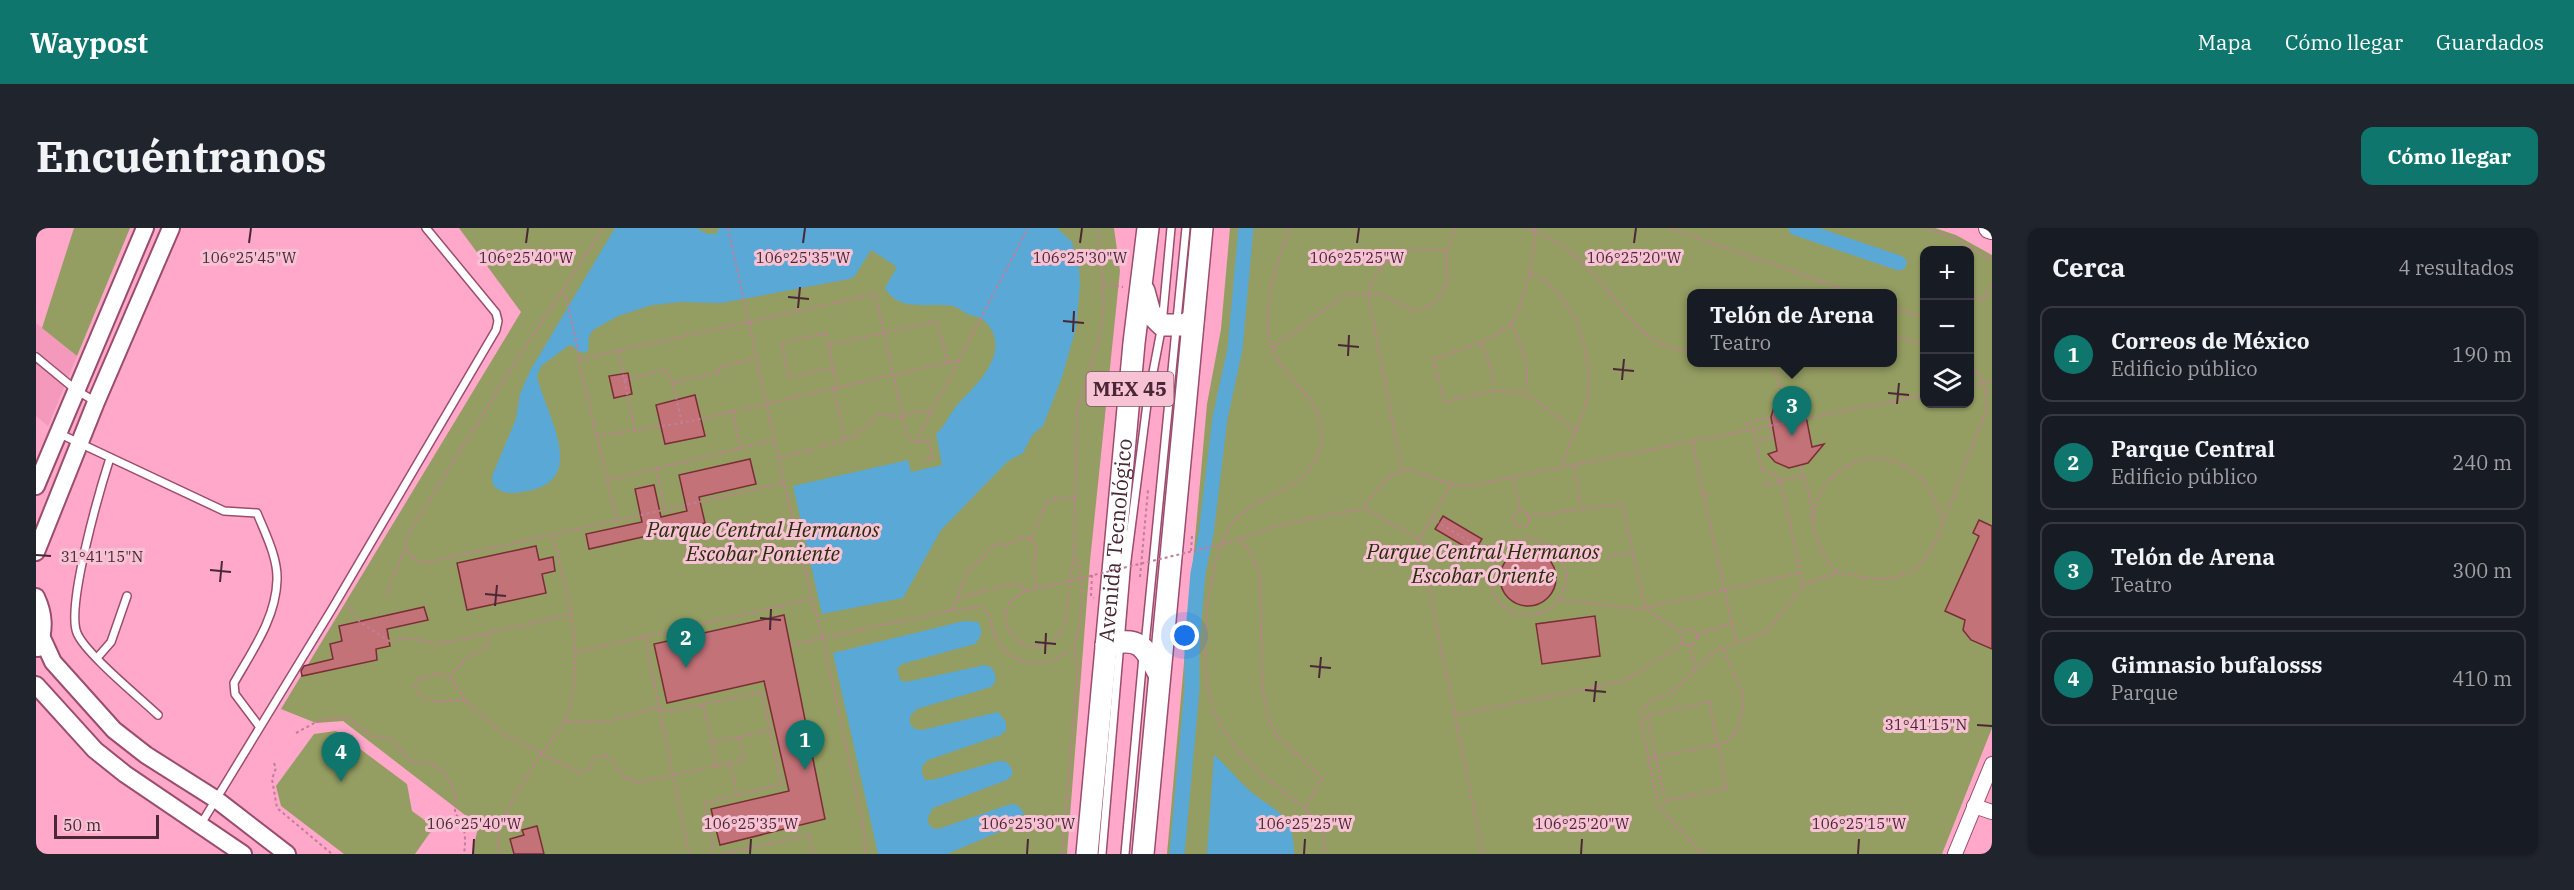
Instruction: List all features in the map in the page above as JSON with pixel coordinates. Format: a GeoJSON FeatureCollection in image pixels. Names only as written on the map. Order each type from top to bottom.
{"type":"FeatureCollection","features":[{"type":"Feature","properties":{"kind":"main road","name":"Avenida Tecnológico"},"geometry":{"type":"LineString","coordinates":[[1086,854],[1113,643],[1134,343],[1133,286],[1148,228]]}},
{"type":"Feature","properties":{"kind":"main road","name":"MEX 45"},"geometry":{"type":"LineString","coordinates":[[1143,854],[1159,674],[1177,324],[1202,228]]}},
{"type":"Feature","properties":{"kind":"main road"},"geometry":{"type":"LineString","coordinates":[[1133,286],[1150,313],[1177,324]]}},
{"type":"Feature","properties":{"kind":"main road"},"geometry":{"type":"LineString","coordinates":[[1113,643],[1132,641],[1144,649],[1159,674]]}},
{"type":"Feature","properties":{"kind":"street"},"geometry":{"type":"LineString","coordinates":[[36,486],[145,228]]}},
{"type":"Feature","properties":{"kind":"street"},"geometry":{"type":"LineString","coordinates":[[36,552],[96,402],[171,228]]}},
{"type":"Feature","properties":{"kind":"street"},"geometry":{"type":"LineString","coordinates":[[36,597],[44,623],[39,644],[114,730],[146,755],[217,800],[287,854]]}},
{"type":"Feature","properties":{"kind":"street"},"geometry":{"type":"LineString","coordinates":[[37,687],[95,750],[125,774],[243,854]]}},
{"type":"Feature","properties":{"kind":"street"},"geometry":{"type":"LineString","coordinates":[[1955,854],[1982,801],[1992,764]]}},
{"type":"Feature","properties":{"kind":"street"},"geometry":{"type":"LineString","coordinates":[[1982,801],[1992,812]]}},
{"type":"Feature","properties":{"kind":"lane"},"geometry":{"type":"LineString","coordinates":[[201,824],[340,596],[496,330],[498,321],[496,313],[426,228]]}},
{"type":"Feature","properties":{"kind":"lane"},"geometry":{"type":"LineString","coordinates":[[1102,854],[1113,643],[1127,560],[1146,404],[1177,324],[1170,228]]}},
{"type":"Feature","properties":{"kind":"lane"},"geometry":{"type":"LineString","coordinates":[[1125,854],[1186,228]]}},
{"type":"Feature","properties":{"kind":"lane"},"geometry":{"type":"LineString","coordinates":[[36,357],[76,390],[96,402]]}},
{"type":"Feature","properties":{"kind":"lane"},"geometry":{"type":"LineString","coordinates":[[58,433],[224,511],[257,513],[272,552],[277,579],[270,617],[234,683],[235,694],[259,726]]}},
{"type":"Feature","properties":{"kind":"lane"},"geometry":{"type":"LineString","coordinates":[[110,458],[96,502],[75,601],[74,625],[77,635],[97,658],[158,715]]}},
{"type":"Feature","properties":{"kind":"lane"},"geometry":{"type":"LineString","coordinates":[[97,658],[111,642],[127,596]]}},
{"type":"Feature","properties":{"kind":"path"},"geometry":{"type":"LineString","coordinates":[[387,593],[405,548],[407,536],[509,372],[603,228]]}},
{"type":"Feature","properties":{"kind":"path"},"geometry":{"type":"LineString","coordinates":[[728,228],[784,483],[823,638],[864,830],[865,854]]}},
{"type":"Feature","properties":{"kind":"path"},"geometry":{"type":"LineString","coordinates":[[916,442],[1028,228]]}},
{"type":"Feature","properties":{"kind":"path"},"geometry":{"type":"LineString","coordinates":[[1098,228],[1104,285],[1102,327],[1077,410],[1077,497],[1074,552],[1065,623],[1061,633],[1051,644],[1037,647],[1023,645],[1013,638],[1007,628],[1006,615],[1009,605],[1014,598],[1028,591],[1037,588],[1048,586],[1092,575],[1240,540],[1272,527],[1364,508],[1419,539]]}},
{"type":"Feature","properties":{"kind":"path"},"geometry":{"type":"LineString","coordinates":[[1290,228],[1270,294],[1268,316],[1272,348],[1319,413],[1322,426],[1320,446],[1314,461],[1294,485],[1237,518],[1225,536],[1217,557],[1211,589],[1205,633],[1206,674],[1215,710],[1236,749],[1253,767],[1305,808],[1324,835],[1325,854]]}},
{"type":"Feature","properties":{"kind":"path"},"geometry":{"type":"LineString","coordinates":[[1272,348],[1341,295],[1368,294],[1392,299],[1414,311],[1430,306],[1441,295],[1448,280],[1446,252],[1455,228]]}},
{"type":"Feature","properties":{"kind":"path"},"geometry":{"type":"LineString","coordinates":[[1526,228],[1535,229],[1570,252],[1601,283],[1631,322],[1646,334],[1663,345],[1687,351]]}},
{"type":"Feature","properties":{"kind":"path"},"geometry":{"type":"LineString","coordinates":[[1668,228],[1841,289]]}},
{"type":"Feature","properties":{"kind":"path"},"geometry":{"type":"LineString","coordinates":[[1924,228],[1953,238],[1992,260]]}},
{"type":"Feature","properties":{"kind":"path"},"geometry":{"type":"LineString","coordinates":[[1535,229],[1529,273],[1511,324],[1480,343],[1434,359],[1445,402],[1493,390],[1526,394],[1577,432]]}},
{"type":"Feature","properties":{"kind":"path"},"geometry":{"type":"LineString","coordinates":[[1402,471],[1368,294],[1380,271],[1405,249],[1425,247],[1446,252]]}},
{"type":"Feature","properties":{"kind":"path"},"geometry":{"type":"LineString","coordinates":[[1529,273],[1543,280],[1565,302],[1582,340],[1588,373],[1586,401],[1577,432],[1562,469]]}},
{"type":"Feature","properties":{"kind":"path"},"geometry":{"type":"LineString","coordinates":[[1974,296],[1983,301],[1992,284]]}},
{"type":"Feature","properties":{"kind":"path"},"geometry":{"type":"LineString","coordinates":[[1104,285],[1133,286]]}},
{"type":"Feature","properties":{"kind":"path"},"geometry":{"type":"LineString","coordinates":[[562,294],[566,296],[579,362],[617,521]]}},
{"type":"Feature","properties":{"kind":"path"},"geometry":{"type":"LineString","coordinates":[[580,359],[875,294],[907,435],[910,440],[916,442],[929,440],[933,458],[921,461]]}},
{"type":"Feature","properties":{"kind":"path"},"geometry":{"type":"LineString","coordinates":[[1897,308],[1920,316]]}},
{"type":"Feature","properties":{"kind":"path"},"geometry":{"type":"LineString","coordinates":[[829,345],[936,321],[948,363]]}},
{"type":"Feature","properties":{"kind":"path"},"geometry":{"type":"LineString","coordinates":[[1511,324],[1528,367],[1526,394]]}},
{"type":"Feature","properties":{"kind":"path"},"geometry":{"type":"LineString","coordinates":[[833,368],[789,377],[782,343],[826,333],[829,345],[846,440]]}},
{"type":"Feature","properties":{"kind":"path"},"geometry":{"type":"LineString","coordinates":[[1897,337],[1920,343]]}},
{"type":"Feature","properties":{"kind":"path"},"geometry":{"type":"LineString","coordinates":[[1480,343],[1489,359],[1494,377],[1493,390]]}},
{"type":"Feature","properties":{"kind":"path"},"geometry":{"type":"LineString","coordinates":[[618,351],[635,430]]}},
{"type":"Feature","properties":{"kind":"path"},"geometry":{"type":"LineString","coordinates":[[673,383],[720,372],[718,367],[757,358]]}},
{"type":"Feature","properties":{"kind":"path"},"geometry":{"type":"LineString","coordinates":[[597,436],[682,423],[959,360]]}},
{"type":"Feature","properties":{"kind":"path"},"geometry":{"type":"LineString","coordinates":[[1773,367],[1785,398]]}},
{"type":"Feature","properties":{"kind":"path"},"geometry":{"type":"LineString","coordinates":[[1702,854],[1658,806],[1641,720],[1643,707],[1670,693],[1708,656],[1722,647],[1769,629],[1803,585],[1837,572],[1873,579],[1892,578],[1908,573],[1919,566],[1929,555],[1987,408],[1984,383],[1974,369]]}},
{"type":"Feature","properties":{"kind":"path"},"geometry":{"type":"LineString","coordinates":[[624,380],[666,370],[673,383],[682,423]]}},
{"type":"Feature","properties":{"kind":"path"},"geometry":{"type":"LineString","coordinates":[[1974,385],[1992,381]]}},
{"type":"Feature","properties":{"kind":"path"},"geometry":{"type":"LineString","coordinates":[[1364,508],[1382,482],[1391,474],[1402,471],[1414,470],[1451,485],[1468,486],[1920,396]]}},
{"type":"Feature","properties":{"kind":"path"},"geometry":{"type":"LineString","coordinates":[[732,411],[740,448]]}},
{"type":"Feature","properties":{"kind":"path"},"geometry":{"type":"LineString","coordinates":[[780,458],[846,440],[860,433],[878,414],[903,417],[915,411],[930,414]]}},
{"type":"Feature","properties":{"kind":"path"},"geometry":{"type":"LineString","coordinates":[[1747,431],[1746,423],[1768,418],[1772,438],[1757,441]]}},
{"type":"Feature","properties":{"kind":"path"},"geometry":{"type":"LineString","coordinates":[[1754,430],[1762,471],[1773,473],[1780,480],[1803,585]]}},
{"type":"Feature","properties":{"kind":"path"},"geometry":{"type":"LineString","coordinates":[[608,480],[776,440]]}},
{"type":"Feature","properties":{"kind":"path"},"geometry":{"type":"LineString","coordinates":[[1692,443],[1736,642]]}},
{"type":"Feature","properties":{"kind":"path"},"geometry":{"type":"LineString","coordinates":[[1813,524],[1823,489],[1832,477],[1857,462],[1884,459],[1914,470],[1924,480],[1933,493],[1942,522]]}},
{"type":"Feature","properties":{"kind":"path"},"geometry":{"type":"LineString","coordinates":[[1574,466],[1581,508]]}},
{"type":"Feature","properties":{"kind":"path"},"geometry":{"type":"LineString","coordinates":[[1800,466],[1809,492],[1814,535],[1820,550],[1837,572]]}},
{"type":"Feature","properties":{"kind":"path"},"geometry":{"type":"LineString","coordinates":[[656,469],[665,510]]}},
{"type":"Feature","properties":{"kind":"path"},"geometry":{"type":"LineString","coordinates":[[1764,484],[1802,476]]}},
{"type":"Feature","properties":{"kind":"path"},"geometry":{"type":"LineString","coordinates":[[1514,478],[1520,512]]}},
{"type":"Feature","properties":{"kind":"path"},"geometry":{"type":"LineString","coordinates":[[405,548],[417,561],[425,563],[784,483]]}},
{"type":"Feature","properties":{"kind":"path"},"geometry":{"type":"LineString","coordinates":[[1451,485],[1419,539],[1483,854]]}},
{"type":"Feature","properties":{"kind":"path"},"geometry":{"type":"LineString","coordinates":[[1703,495],[1710,494]]}},
{"type":"Feature","properties":{"kind":"path"},"geometry":{"type":"LineString","coordinates":[[1030,539],[1048,500],[1077,497]]}},
{"type":"Feature","properties":{"kind":"path"},"geometry":{"type":"LineString","coordinates":[[1520,512],[1528,516],[1623,504],[1646,606],[1649,611],[1682,633]]}},
{"type":"Feature","properties":{"kind":"path"},"geometry":{"type":"LineString","coordinates":[[1520,512],[1515,514],[1513,519],[1516,526],[1526,526],[1528,516]]}},
{"type":"Feature","properties":{"kind":"path"},"geometry":{"type":"LineString","coordinates":[[1431,518],[1495,557]]}},
{"type":"Feature","properties":{"kind":"path"},"geometry":{"type":"LineString","coordinates":[[1191,552],[1192,531]]}},
{"type":"Feature","properties":{"kind":"path"},"geometry":{"type":"LineString","coordinates":[[500,854],[496,838],[504,815],[565,721],[570,708],[576,652],[572,614],[553,536]]}},
{"type":"Feature","properties":{"kind":"path"},"geometry":{"type":"LineString","coordinates":[[952,610],[969,568],[984,557],[989,549],[999,544],[1008,545],[1023,537],[1030,539],[1036,545],[1034,573],[1037,588]]}},
{"type":"Feature","properties":{"kind":"path"},"geometry":{"type":"LineString","coordinates":[[1527,538],[1551,547],[1565,568],[1566,579],[1560,600],[1546,611],[1533,614],[1520,613],[1509,608],[1499,601],[1493,591],[1490,580],[1495,557],[1503,547],[1527,538]]}},
{"type":"Feature","properties":{"kind":"path"},"geometry":{"type":"LineString","coordinates":[[1240,540],[1252,555],[1260,575],[1262,688],[1270,723],[1276,734],[1322,778],[1305,808]]}},
{"type":"Feature","properties":{"kind":"path"},"geometry":{"type":"LineString","coordinates":[[791,645],[952,610],[982,607],[988,612],[996,641],[1017,659],[1034,663],[1049,662],[1062,657],[1072,649],[1077,632],[1083,586],[1082,571],[1074,552]]}},
{"type":"Feature","properties":{"kind":"path"},"geometry":{"type":"LineString","coordinates":[[1608,557],[1633,552]]}},
{"type":"Feature","properties":{"kind":"path"},"geometry":{"type":"LineString","coordinates":[[1560,600],[1640,609],[1724,588],[1800,573]]}},
{"type":"Feature","properties":{"kind":"path"},"geometry":{"type":"LineString","coordinates":[[1091,596],[1092,575]]}},
{"type":"Feature","properties":{"kind":"path"},"geometry":{"type":"LineString","coordinates":[[956,598],[1012,584],[1021,585],[1028,591]]}},
{"type":"Feature","properties":{"kind":"path"},"geometry":{"type":"LineString","coordinates":[[340,596],[360,622],[389,641],[408,638],[440,644],[572,614]]}},
{"type":"Feature","properties":{"kind":"path"},"geometry":{"type":"LineString","coordinates":[[576,652],[812,599]]}},
{"type":"Feature","properties":{"kind":"path"},"geometry":{"type":"LineString","coordinates":[[1696,635],[1732,623]]}},
{"type":"Feature","properties":{"kind":"path"},"geometry":{"type":"LineString","coordinates":[[1682,633],[1691,630],[1696,635]]}},
{"type":"Feature","properties":{"kind":"path"},"geometry":{"type":"LineString","coordinates":[[450,676],[464,660],[488,646],[487,633]]}},
{"type":"Feature","properties":{"kind":"path"},"geometry":{"type":"LineString","coordinates":[[1682,633],[1683,643]]}},
{"type":"Feature","properties":{"kind":"path"},"geometry":{"type":"LineString","coordinates":[[1455,716],[1625,681],[1683,643],[1690,645],[1695,643],[1696,635]]}},
{"type":"Feature","properties":{"kind":"path"},"geometry":{"type":"LineString","coordinates":[[645,638],[689,854]]}},
{"type":"Feature","properties":{"kind":"path"},"geometry":{"type":"LineString","coordinates":[[1690,645],[1695,669]]}},
{"type":"Feature","properties":{"kind":"path"},"geometry":{"type":"LineString","coordinates":[[1647,759],[1718,745],[1730,740],[1738,730],[1743,706],[1740,682],[1722,647]]}},
{"type":"Feature","properties":{"kind":"path"},"geometry":{"type":"LineString","coordinates":[[1062,854],[1078,664],[1072,649]]}},
{"type":"Feature","properties":{"kind":"path"},"geometry":{"type":"LineString","coordinates":[[465,700],[424,698],[417,693],[415,686],[418,680],[437,673],[450,676],[465,700],[502,733],[578,772],[584,772],[591,766],[595,757],[606,756],[612,760],[618,772],[634,782],[648,782],[744,760],[739,737]]}},
{"type":"Feature","properties":{"kind":"path"},"geometry":{"type":"LineString","coordinates":[[565,721],[606,722],[658,707],[666,712],[762,692],[781,784],[704,802],[714,854]]}},
{"type":"Feature","properties":{"kind":"path"},"geometry":{"type":"LineString","coordinates":[[1709,702],[1718,745],[1727,788],[1665,801],[1647,715],[1709,702]]}},
{"type":"Feature","properties":{"kind":"path"},"geometry":{"type":"LineString","coordinates":[[703,705],[717,766]]}},
{"type":"Feature","properties":{"kind":"path"},"geometry":{"type":"LineString","coordinates":[[296,733],[327,718],[350,719],[371,736],[389,738],[418,763],[432,764],[442,771],[456,794],[455,813],[466,833],[464,854]]}},
{"type":"Feature","properties":{"kind":"path"},"geometry":{"type":"LineString","coordinates":[[712,742],[770,730]]}},
{"type":"Feature","properties":{"kind":"path"},"geometry":{"type":"LineString","coordinates":[[274,763],[276,768],[272,779],[276,808],[332,854]]}},
{"type":"Feature","properties":{"kind":"path"},"geometry":{"type":"LineString","coordinates":[[730,764],[737,795]]}},
{"type":"Feature","properties":{"kind":"path"},"geometry":{"type":"LineString","coordinates":[[721,854],[809,835],[813,854]]}},
{"type":"Feature","properties":{"kind":"shaded area"},"geometry":{"type":"Polygon","coordinates":[[[36,323],[77,356],[48,426],[36,416],[36,323]]]}},
{"type":"Feature","properties":{"kind":"green space"},"geometry":{"type":"Polygon","coordinates":[[[74,228],[130,228],[77,356],[42,328],[74,228]]]}},
{"type":"Feature","properties":{"kind":"green space","name":"Parque Central Hermanos Escobar Poniente"},"geometry":{"type":"Polygon","coordinates":[[[459,228],[1114,228],[1120,271],[1090,561],[1067,854],[472,854],[477,832],[474,822],[343,721],[316,723],[281,709],[521,312],[459,228]]]}},
{"type":"Feature","properties":{"kind":"green space","name":"Parque Central Hermanos Escobar Oriente"},"geometry":{"type":"Polygon","coordinates":[[[1230,228],[1935,228],[1956,235],[1992,255],[1992,728],[1942,854],[1167,854],[1207,404],[1221,329],[1230,228]]]}},
{"type":"Feature","properties":{"kind":"green space"},"geometry":{"type":"Polygon","coordinates":[[[336,731],[407,784],[412,811],[434,827],[415,854],[344,854],[281,806],[276,786],[314,734],[336,731]]]}},
{"type":"Feature","properties":{"kind":"water"},"geometry":{"type":"Polygon","coordinates":[[[615,228],[696,228],[710,234],[717,233],[719,228],[1057,228],[1072,242],[1079,268],[1080,285],[1076,328],[1062,377],[1043,426],[1032,435],[1023,453],[1008,461],[941,530],[903,598],[822,614],[793,486],[908,460],[911,472],[942,465],[936,434],[987,370],[995,350],[995,339],[991,329],[982,319],[953,306],[915,305],[898,301],[885,288],[897,267],[871,250],[854,277],[849,279],[721,303],[681,302],[652,305],[618,316],[593,330],[589,336],[588,351],[584,353],[576,350],[573,345],[568,346],[541,366],[537,376],[559,443],[560,459],[557,473],[546,484],[527,491],[513,493],[501,491],[493,485],[492,476],[516,419],[520,394],[530,371],[615,228]]]}},
{"type":"Feature","properties":{"kind":"water"},"geometry":{"type":"Polygon","coordinates":[[[964,621],[978,622],[980,625],[981,633],[975,644],[902,664],[897,669],[900,680],[906,682],[985,665],[992,668],[995,682],[991,687],[917,709],[910,716],[910,724],[915,729],[922,730],[998,712],[1006,722],[1006,730],[1001,735],[928,760],[922,766],[922,773],[925,780],[932,780],[999,761],[1007,762],[1012,769],[1012,775],[1007,780],[933,808],[928,823],[932,828],[938,829],[1011,804],[1017,805],[1023,811],[1023,819],[1018,824],[947,854],[878,854],[833,653],[964,621]]]}},
{"type":"Feature","properties":{"kind":"water"},"geometry":{"type":"Polygon","coordinates":[[[1214,755],[1248,789],[1286,821],[1293,840],[1294,854],[1207,854],[1214,755]]]}},
{"type":"Feature","properties":{"kind":"building"},"geometry":{"type":"Polygon","coordinates":[[[628,373],[632,394],[614,398],[609,376],[628,373]]]}},
{"type":"Feature","properties":{"kind":"building"},"geometry":{"type":"Polygon","coordinates":[[[695,395],[705,436],[665,444],[656,405],[695,395]]]}},
{"type":"Feature","properties":{"kind":"building"},"geometry":{"type":"Polygon","coordinates":[[[1785,398],[1795,400],[1805,411],[1812,447],[1824,444],[1808,463],[1789,468],[1775,462],[1768,454],[1777,451],[1771,417],[1774,407],[1785,398]]]}},
{"type":"Feature","properties":{"kind":"building"},"geometry":{"type":"Polygon","coordinates":[[[750,459],[756,484],[699,497],[705,523],[589,549],[586,534],[642,522],[635,489],[654,485],[661,517],[687,511],[679,475],[750,459]]]}},
{"type":"Feature","properties":{"kind":"building"},"geometry":{"type":"Polygon","coordinates":[[[1443,516],[1482,539],[1474,552],[1435,529],[1443,516]]]}},
{"type":"Feature","properties":{"kind":"building"},"geometry":{"type":"Polygon","coordinates":[[[1979,520],[1992,526],[1992,649],[1971,640],[1963,630],[1965,620],[1945,611],[1979,536],[1973,533],[1979,520]]]}},
{"type":"Feature","properties":{"kind":"building"},"geometry":{"type":"Polygon","coordinates":[[[536,546],[539,560],[553,557],[555,571],[542,574],[546,593],[467,610],[457,563],[536,546]]]}},
{"type":"Feature","properties":{"kind":"building"},"geometry":{"type":"Polygon","coordinates":[[[1522,550],[1534,550],[1548,558],[1556,572],[1554,589],[1548,598],[1534,606],[1522,606],[1505,594],[1500,584],[1500,572],[1512,555],[1522,550]]]}},
{"type":"Feature","properties":{"kind":"building"},"geometry":{"type":"Polygon","coordinates":[[[424,607],[428,620],[387,629],[390,646],[376,649],[377,660],[302,676],[301,671],[304,666],[333,659],[330,644],[342,641],[339,626],[424,607]]]}},
{"type":"Feature","properties":{"kind":"building"},"geometry":{"type":"Polygon","coordinates":[[[784,615],[825,819],[720,845],[711,809],[789,791],[764,681],[667,703],[654,644],[784,615]]]}},
{"type":"Feature","properties":{"kind":"building"},"geometry":{"type":"Polygon","coordinates":[[[1595,616],[1600,656],[1542,664],[1536,624],[1595,616]]]}},
{"type":"Feature","properties":{"kind":"building"},"geometry":{"type":"Polygon","coordinates":[[[537,826],[544,854],[514,854],[510,839],[524,835],[522,830],[537,826]]]}},
{"type":"Feature","properties":{"kind":"waterway"},"geometry":{"type":"LineString","coordinates":[[1177,854],[1192,689],[1192,644],[1198,573],[1206,534],[1220,418],[1235,349],[1246,228]]}},
{"type":"Feature","properties":{"kind":"waterway"},"geometry":{"type":"LineString","coordinates":[[1796,228],[1899,263]]}},
{"type":"Feature","properties":{"kind":"place","name":"Telón de Arena"},"geometry":{"type":"Point","coordinates":[1792,436]}},
{"type":"Feature","properties":{"kind":"place","name":"Parque Central"},"geometry":{"type":"Point","coordinates":[686,668]}},
{"type":"Feature","properties":{"kind":"place","name":"Correos de México"},"geometry":{"type":"Point","coordinates":[805,770]}},
{"type":"Feature","properties":{"kind":"place","name":"Gimnasio bufalosss"},"geometry":{"type":"Point","coordinates":[341,782]}}]}
